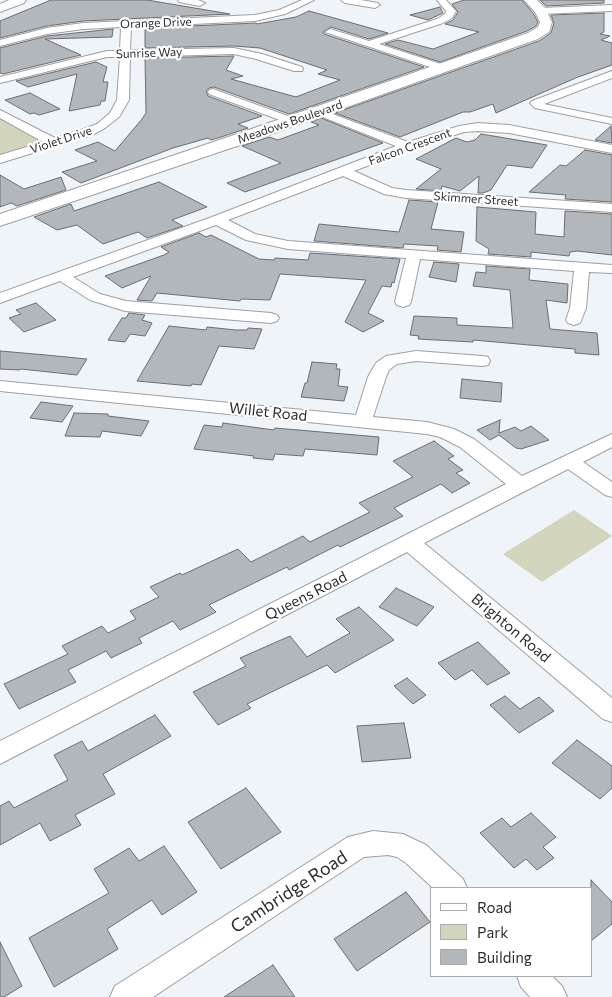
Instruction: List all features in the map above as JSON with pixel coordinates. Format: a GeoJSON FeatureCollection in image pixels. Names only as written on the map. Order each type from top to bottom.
{"type":"FeatureCollection","features":[{"type":"Feature","properties":{"kind":"street"},"geometry":{"type":"LineString","coordinates":[[0,8],[20,0]]}},
{"type":"Feature","properties":{"kind":"street"},"geometry":{"type":"LineString","coordinates":[[182,0],[200,3]]}},
{"type":"Feature","properties":{"kind":"street","name":"Orange Drive"},"geometry":{"type":"LineString","coordinates":[[0,43],[66,28],[255,18],[282,12],[310,0]]}},
{"type":"Feature","properties":{"kind":"street"},"geometry":{"type":"LineString","coordinates":[[345,0],[375,5]]}},
{"type":"Feature","properties":{"kind":"street"},"geometry":{"type":"LineString","coordinates":[[370,44],[450,16],[451,11],[441,0]]}},
{"type":"Feature","properties":{"kind":"street"},"geometry":{"type":"LineString","coordinates":[[536,5],[612,8]]}},
{"type":"Feature","properties":{"kind":"street","name":"Meadows Boulevard"},"geometry":{"type":"LineString","coordinates":[[0,220],[319,112],[541,32],[546,26],[546,22],[536,5]]}},
{"type":"Feature","properties":{"kind":"street","name":"Violet Drive"},"geometry":{"type":"LineString","coordinates":[[0,159],[95,129],[106,123],[118,112],[123,100],[126,24]]}},
{"type":"Feature","properties":{"kind":"street"},"geometry":{"type":"LineString","coordinates":[[330,32],[443,68]]}},
{"type":"Feature","properties":{"kind":"street","name":"Sunrise Way"},"geometry":{"type":"LineString","coordinates":[[0,80],[94,56],[124,54],[234,51],[258,56],[298,69]]}},
{"type":"Feature","properties":{"kind":"street"},"geometry":{"type":"LineString","coordinates":[[612,74],[536,103],[539,106],[612,121]]}},
{"type":"Feature","properties":{"kind":"street"},"geometry":{"type":"LineString","coordinates":[[213,92],[292,121]]}},
{"type":"Feature","properties":{"kind":"street"},"geometry":{"type":"LineString","coordinates":[[319,112],[407,146]]}},
{"type":"Feature","properties":{"kind":"street"},"geometry":{"type":"LineString","coordinates":[[0,113],[54,143]]}},
{"type":"Feature","properties":{"kind":"street","name":"Falcon Crescent"},"geometry":{"type":"LineString","coordinates":[[0,298],[217,220],[345,172],[407,146],[463,129],[478,127],[509,129],[612,149]]}},
{"type":"Feature","properties":{"kind":"street","name":"Skimmer Street"},"geometry":{"type":"LineString","coordinates":[[345,172],[388,191],[612,208]]}},
{"type":"Feature","properties":{"kind":"street"},"geometry":{"type":"LineString","coordinates":[[217,220],[252,237],[267,242],[288,245],[612,269]]}},
{"type":"Feature","properties":{"kind":"street"},"geometry":{"type":"LineString","coordinates":[[404,302],[414,253]]}},
{"type":"Feature","properties":{"kind":"street"},"geometry":{"type":"LineString","coordinates":[[574,320],[578,308],[582,266]]}},
{"type":"Feature","properties":{"kind":"street"},"geometry":{"type":"LineString","coordinates":[[62,276],[95,297],[125,306],[271,318]]}},
{"type":"Feature","properties":{"kind":"street"},"geometry":{"type":"LineString","coordinates":[[363,421],[377,377],[382,367],[392,360],[416,356],[482,361]]}},
{"type":"Feature","properties":{"kind":"street","name":"Willet Road"},"geometry":{"type":"LineString","coordinates":[[0,386],[427,428],[447,433],[466,443],[520,485]]}},
{"type":"Feature","properties":{"kind":"street","name":"Queens Road"},"geometry":{"type":"LineString","coordinates":[[0,753],[520,485],[612,440]]}},
{"type":"Feature","properties":{"kind":"street"},"geometry":{"type":"LineString","coordinates":[[570,462],[612,490]]}},
{"type":"Feature","properties":{"kind":"street","name":"Brighton Road"},"geometry":{"type":"LineString","coordinates":[[410,543],[612,712]]}},
{"type":"Feature","properties":{"kind":"street","name":"Cambridge Road"},"geometry":{"type":"LineString","coordinates":[[126,997],[358,846],[373,843],[403,846],[416,854],[452,887]]}},
{"type":"Feature","properties":{"kind":"street"},"geometry":{"type":"LineString","coordinates":[[533,977],[551,997]]}},
{"type":"Feature","properties":{"kind":"green space"},"geometry":{"type":"Polygon","coordinates":[[[0,117],[44,142],[0,155],[0,117]]]}},
{"type":"Feature","properties":{"kind":"green space"},"geometry":{"type":"Polygon","coordinates":[[[574,510],[612,536],[542,582],[503,554],[574,510]]]}},
{"type":"Feature","properties":{"kind":"building"},"geometry":{"type":"Polygon","coordinates":[[[51,0],[147,0],[230,14],[83,21],[47,26],[0,38],[0,21],[51,0]]]}},
{"type":"Feature","properties":{"kind":"building"},"geometry":{"type":"Polygon","coordinates":[[[464,0],[522,0],[538,22],[536,26],[527,31],[440,62],[385,44],[398,40],[433,49],[479,32],[445,24],[453,20],[458,12],[452,4],[464,0]]]}},
{"type":"Feature","properties":{"kind":"building"},"geometry":{"type":"Polygon","coordinates":[[[540,0],[604,0],[604,3],[546,6],[540,0]]]}},
{"type":"Feature","properties":{"kind":"building"},"geometry":{"type":"Polygon","coordinates":[[[440,7],[443,13],[428,20],[410,15],[440,7]]]}},
{"type":"Feature","properties":{"kind":"building"},"geometry":{"type":"Polygon","coordinates":[[[309,11],[388,33],[369,39],[331,27],[323,32],[324,34],[424,67],[289,114],[214,87],[209,88],[206,91],[208,96],[262,116],[238,124],[248,128],[211,140],[208,138],[173,148],[81,183],[62,172],[97,161],[75,150],[98,142],[115,151],[142,119],[146,113],[145,58],[234,56],[226,70],[243,76],[231,79],[296,97],[340,80],[318,74],[327,70],[260,48],[234,46],[145,48],[145,28],[257,24],[296,17],[309,11]]]}},
{"type":"Feature","properties":{"kind":"building"},"geometry":{"type":"Polygon","coordinates":[[[604,13],[604,32],[600,34],[610,36],[601,40],[612,43],[612,65],[578,77],[496,113],[493,104],[470,112],[463,112],[400,137],[335,113],[539,41],[551,33],[554,23],[551,15],[604,13]]]}},
{"type":"Feature","properties":{"kind":"building"},"geometry":{"type":"Polygon","coordinates":[[[113,29],[112,37],[45,39],[81,55],[3,74],[0,73],[0,48],[47,36],[113,29]]]}},
{"type":"Feature","properties":{"kind":"building"},"geometry":{"type":"Polygon","coordinates":[[[96,62],[107,67],[103,82],[108,82],[105,101],[101,101],[100,105],[69,111],[77,74],[28,87],[16,81],[96,62]]]}},
{"type":"Feature","properties":{"kind":"building"},"geometry":{"type":"Polygon","coordinates":[[[30,93],[60,109],[39,115],[30,114],[5,100],[30,93]]]}},
{"type":"Feature","properties":{"kind":"building"},"geometry":{"type":"Polygon","coordinates":[[[321,118],[383,143],[245,192],[227,183],[281,163],[242,146],[269,137],[278,140],[319,125],[311,122],[321,118]]]}},
{"type":"Feature","properties":{"kind":"building"},"geometry":{"type":"Polygon","coordinates":[[[611,126],[612,143],[595,140],[611,126]]]}},
{"type":"Feature","properties":{"kind":"building"},"geometry":{"type":"Polygon","coordinates":[[[481,134],[547,145],[532,168],[507,165],[491,190],[483,193],[478,193],[479,176],[460,191],[442,186],[441,191],[416,189],[441,169],[416,159],[456,138],[467,142],[475,140],[481,134]]]}},
{"type":"Feature","properties":{"kind":"building"},"geometry":{"type":"Polygon","coordinates":[[[585,150],[612,155],[612,202],[565,199],[566,195],[529,192],[560,165],[566,166],[585,150]]]}},
{"type":"Feature","properties":{"kind":"building"},"geometry":{"type":"Polygon","coordinates":[[[0,175],[24,189],[61,177],[66,190],[17,206],[11,203],[0,207],[0,175]]]}},
{"type":"Feature","properties":{"kind":"building"},"geometry":{"type":"Polygon","coordinates":[[[159,182],[207,207],[172,220],[183,226],[147,238],[138,232],[103,244],[77,225],[57,230],[34,217],[71,204],[74,211],[159,182]]]}},
{"type":"Feature","properties":{"kind":"building"},"geometry":{"type":"Polygon","coordinates":[[[409,200],[438,202],[431,229],[464,232],[461,252],[437,250],[438,246],[404,244],[403,248],[314,241],[319,224],[399,232],[409,200]]]}},
{"type":"Feature","properties":{"kind":"building"},"geometry":{"type":"Polygon","coordinates":[[[477,207],[536,212],[535,234],[564,237],[565,211],[612,214],[612,255],[577,251],[570,252],[569,256],[531,252],[531,257],[488,254],[489,249],[476,241],[477,207]]]}},
{"type":"Feature","properties":{"kind":"building"},"geometry":{"type":"Polygon","coordinates":[[[199,233],[206,237],[211,235],[259,259],[308,260],[310,253],[400,259],[394,283],[392,282],[391,287],[382,286],[368,313],[384,321],[363,332],[345,322],[366,280],[280,274],[270,300],[241,299],[240,301],[157,293],[152,301],[137,300],[151,276],[122,288],[105,276],[164,255],[169,252],[161,247],[199,233]]]}},
{"type":"Feature","properties":{"kind":"building"},"geometry":{"type":"Polygon","coordinates":[[[434,262],[459,264],[456,282],[429,277],[434,262]]]}},
{"type":"Feature","properties":{"kind":"building"},"geometry":{"type":"Polygon","coordinates":[[[486,266],[530,269],[529,280],[568,284],[567,303],[546,300],[550,329],[597,333],[599,355],[575,353],[575,349],[473,340],[473,342],[418,339],[419,336],[410,335],[414,316],[457,318],[457,325],[513,328],[510,290],[473,286],[476,272],[486,273],[486,266]]]}},
{"type":"Feature","properties":{"kind":"building"},"geometry":{"type":"Polygon","coordinates":[[[36,303],[56,320],[24,332],[9,318],[21,314],[16,310],[36,303]]]}},
{"type":"Feature","properties":{"kind":"building"},"geometry":{"type":"Polygon","coordinates":[[[129,313],[145,315],[142,320],[152,323],[145,336],[130,334],[125,342],[108,340],[122,318],[126,318],[129,313]]]}},
{"type":"Feature","properties":{"kind":"building"},"geometry":{"type":"Polygon","coordinates":[[[169,326],[206,330],[207,327],[236,330],[247,330],[248,328],[262,329],[254,349],[219,346],[201,385],[192,384],[191,386],[137,381],[169,326]]]}},
{"type":"Feature","properties":{"kind":"building"},"geometry":{"type":"Polygon","coordinates":[[[0,351],[87,359],[77,375],[21,369],[0,369],[0,351]]]}},
{"type":"Feature","properties":{"kind":"building"},"geometry":{"type":"Polygon","coordinates":[[[312,362],[337,364],[336,369],[340,369],[338,386],[348,387],[344,401],[301,397],[305,383],[307,383],[312,362]]]}},
{"type":"Feature","properties":{"kind":"building"},"geometry":{"type":"Polygon","coordinates":[[[462,379],[502,383],[501,402],[460,398],[462,379]]]}},
{"type":"Feature","properties":{"kind":"building"},"geometry":{"type":"Polygon","coordinates":[[[41,402],[73,406],[62,422],[30,418],[41,402]]]}},
{"type":"Feature","properties":{"kind":"building"},"geometry":{"type":"Polygon","coordinates":[[[74,413],[108,414],[108,416],[149,421],[141,436],[102,431],[100,437],[65,436],[74,413]]]}},
{"type":"Feature","properties":{"kind":"building"},"geometry":{"type":"Polygon","coordinates":[[[500,420],[499,433],[515,427],[521,431],[531,426],[549,440],[521,449],[516,448],[499,435],[490,440],[477,430],[500,420]]]}},
{"type":"Feature","properties":{"kind":"building"},"geometry":{"type":"Polygon","coordinates":[[[223,423],[274,430],[275,428],[379,437],[377,455],[305,449],[303,456],[275,454],[273,460],[194,449],[204,425],[222,427],[223,423]]]}},
{"type":"Feature","properties":{"kind":"building"},"geometry":{"type":"Polygon","coordinates":[[[434,441],[454,456],[448,459],[463,470],[456,473],[470,483],[452,493],[441,484],[394,508],[403,516],[340,547],[338,545],[289,570],[287,567],[209,605],[216,612],[180,630],[173,621],[139,638],[142,643],[111,658],[106,651],[68,670],[76,682],[19,709],[4,684],[68,654],[62,646],[102,626],[108,633],[136,619],[130,611],[159,597],[150,587],[180,573],[182,575],[238,549],[251,562],[303,536],[310,542],[370,512],[359,503],[413,477],[393,461],[434,441]]]}},
{"type":"Feature","properties":{"kind":"building"},"geometry":{"type":"Polygon","coordinates":[[[396,588],[434,607],[417,626],[379,607],[396,588]]]}},
{"type":"Feature","properties":{"kind":"building"},"geometry":{"type":"Polygon","coordinates":[[[359,607],[394,640],[335,673],[327,665],[247,704],[251,708],[218,725],[193,692],[246,666],[240,658],[290,636],[307,657],[350,633],[336,619],[359,607]]]}},
{"type":"Feature","properties":{"kind":"building"},"geometry":{"type":"Polygon","coordinates":[[[478,642],[510,673],[487,685],[472,670],[455,680],[438,663],[478,642]]]}},
{"type":"Feature","properties":{"kind":"building"},"geometry":{"type":"Polygon","coordinates":[[[407,678],[426,695],[413,704],[394,686],[407,678]]]}},
{"type":"Feature","properties":{"kind":"building"},"geometry":{"type":"Polygon","coordinates":[[[505,696],[520,709],[539,697],[554,711],[519,733],[490,705],[505,696]]]}},
{"type":"Feature","properties":{"kind":"building"},"geometry":{"type":"Polygon","coordinates":[[[155,715],[171,736],[103,774],[115,794],[75,815],[81,825],[50,841],[40,823],[0,845],[0,806],[9,801],[14,808],[68,780],[54,755],[82,741],[88,751],[155,715]]]}},
{"type":"Feature","properties":{"kind":"building"},"geometry":{"type":"Polygon","coordinates":[[[404,723],[411,758],[362,762],[357,726],[404,723]]]}},
{"type":"Feature","properties":{"kind":"building"},"geometry":{"type":"Polygon","coordinates":[[[577,740],[612,766],[612,788],[600,799],[552,763],[577,740]]]}},
{"type":"Feature","properties":{"kind":"building"},"geometry":{"type":"Polygon","coordinates":[[[246,788],[281,832],[221,869],[188,822],[246,788]]]}},
{"type":"Feature","properties":{"kind":"building"},"geometry":{"type":"Polygon","coordinates":[[[531,813],[556,837],[543,847],[554,858],[537,870],[526,859],[514,868],[480,833],[502,818],[511,827],[531,813]]]}},
{"type":"Feature","properties":{"kind":"building"},"geometry":{"type":"Polygon","coordinates":[[[164,846],[197,892],[162,915],[152,900],[107,929],[118,949],[54,987],[29,938],[109,893],[94,869],[129,848],[139,861],[164,846]]]}},
{"type":"Feature","properties":{"kind":"building"},"geometry":{"type":"Polygon","coordinates":[[[591,880],[612,902],[612,924],[592,940],[592,887],[591,880]]]}},
{"type":"Feature","properties":{"kind":"building"},"geometry":{"type":"Polygon","coordinates":[[[406,892],[430,922],[357,971],[334,939],[406,892]]]}},
{"type":"Feature","properties":{"kind":"building"},"geometry":{"type":"Polygon","coordinates":[[[0,942],[22,986],[4,997],[0,997],[0,942]]]}},
{"type":"Feature","properties":{"kind":"building"},"geometry":{"type":"Polygon","coordinates":[[[273,965],[295,997],[224,997],[273,965]]]}}]}
